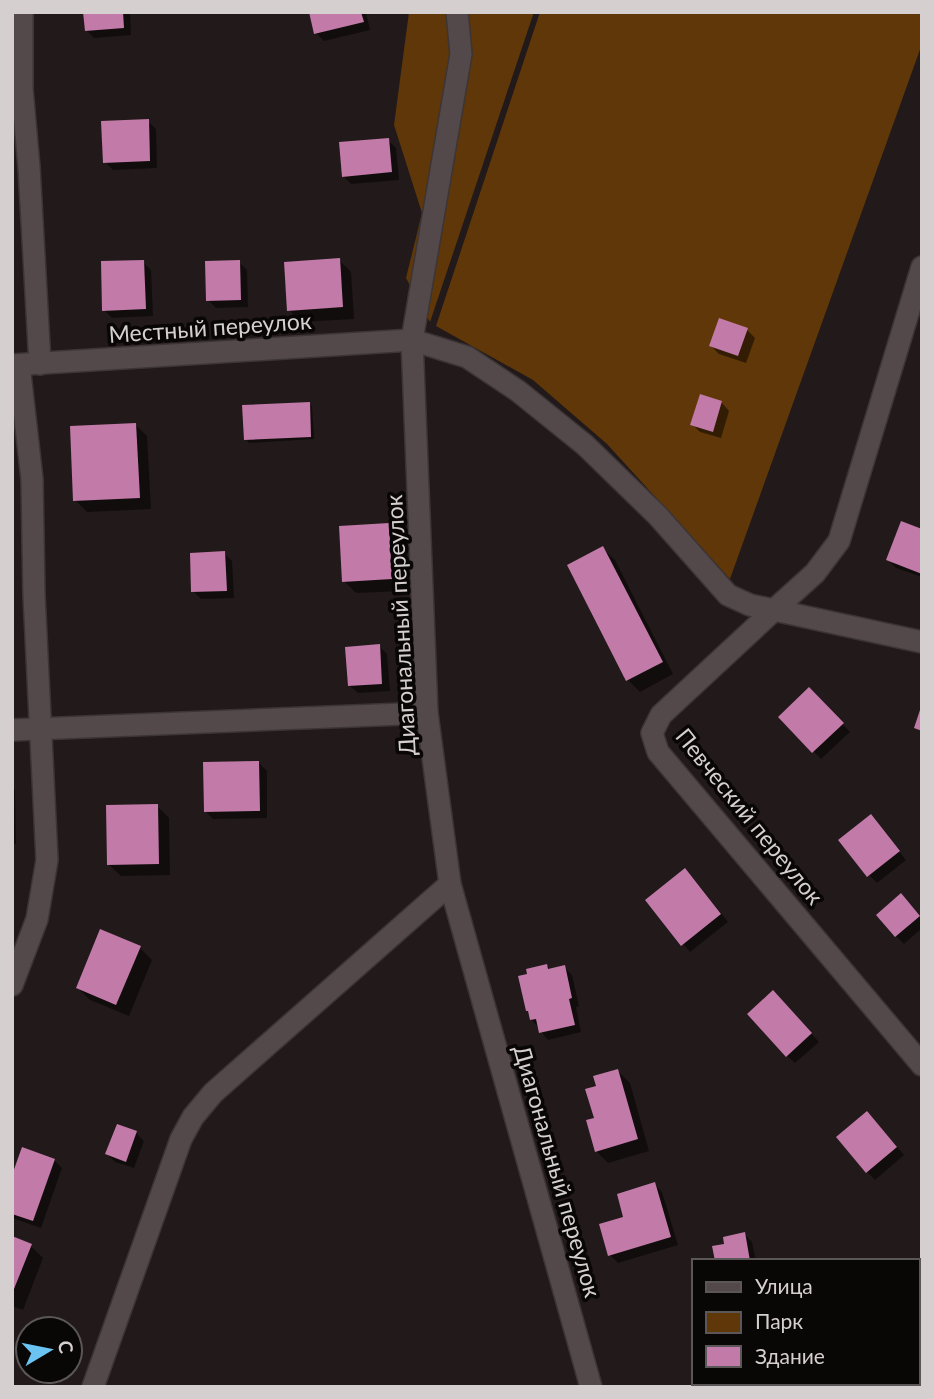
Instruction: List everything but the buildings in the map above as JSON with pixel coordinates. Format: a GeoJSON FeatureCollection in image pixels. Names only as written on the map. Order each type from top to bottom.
{"type":"FeatureCollection","features":[{"type":"Feature","properties":{"kind":"street"},"geometry":{"type":"LineString","coordinates":[[12,985],[37,919],[47,860],[34,595],[32,479],[24,365],[29,167],[22,89],[22,12]]}},
{"type":"Feature","properties":{"kind":"street","name":"Диагональный переулок"},"geometry":{"type":"LineString","coordinates":[[457,12],[461,54],[412,340],[427,713],[450,884],[591,1387]]}},
{"type":"Feature","properties":{"kind":"street","name":"Певческий переулок"},"geometry":{"type":"LineString","coordinates":[[922,267],[839,541],[816,573],[661,715],[652,733],[658,752],[922,1065]]}},
{"type":"Feature","properties":{"kind":"street"},"geometry":{"type":"LineString","coordinates":[[412,340],[467,357],[518,391],[594,454],[658,516],[728,595],[750,605],[922,642]]}},
{"type":"Feature","properties":{"kind":"street","name":"Местный переулок"},"geometry":{"type":"LineString","coordinates":[[24,365],[412,340]]}},
{"type":"Feature","properties":{"kind":"street"},"geometry":{"type":"LineString","coordinates":[[12,730],[427,713]]}},
{"type":"Feature","properties":{"kind":"street"},"geometry":{"type":"LineString","coordinates":[[93,1387],[181,1139],[193,1117],[213,1093],[450,884]]}},
{"type":"Feature","properties":{"kind":"green space"},"geometry":{"type":"Polygon","coordinates":[[[409,12],[534,12],[430,322],[406,278],[422,213],[394,125],[409,12]]]}},
{"type":"Feature","properties":{"kind":"green space"},"geometry":{"type":"Polygon","coordinates":[[[540,12],[922,12],[922,44],[730,579],[607,444],[533,380],[436,326],[540,12]]]}}]}
